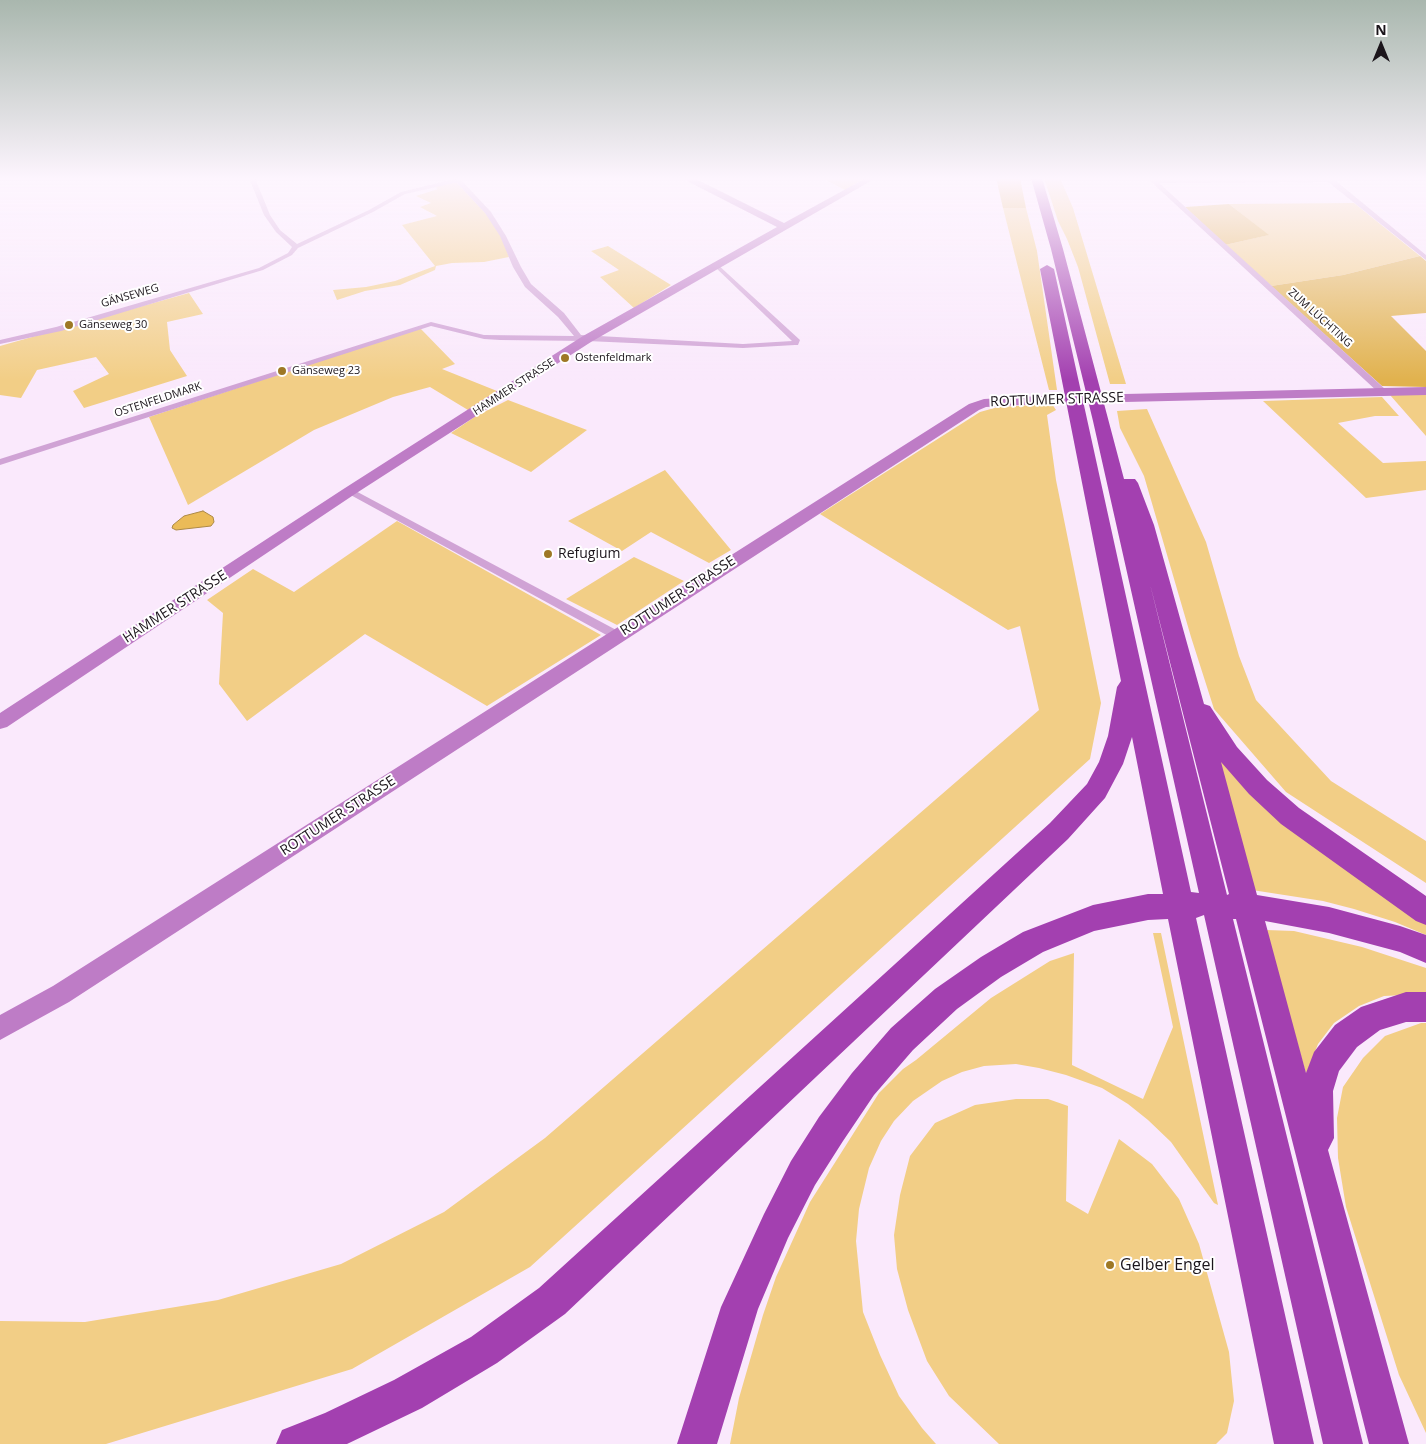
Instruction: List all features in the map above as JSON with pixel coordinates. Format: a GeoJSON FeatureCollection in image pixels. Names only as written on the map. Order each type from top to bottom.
{"type":"FeatureCollection","features":[{"type":"Feature","properties":{"kind":"highway"},"geometry":{"type":"LineString","coordinates":[[1041,245],[1130,673],[1326,1210],[1390,1444]]}},
{"type":"Feature","properties":{"kind":"highway"},"geometry":{"type":"LineString","coordinates":[[1056,245],[1101,420],[1212,902],[1343,1444]]}},
{"type":"Feature","properties":{"kind":"highway"},"geometry":{"type":"LineString","coordinates":[[1101,420],[1115,448],[1144,525],[1184,672],[1212,902],[1294,1444]]}},
{"type":"Feature","properties":{"kind":"highway"},"geometry":{"type":"LineString","coordinates":[[1184,672],[1205,717],[1224,747],[1258,788],[1290,816],[1329,845],[1426,912]]}},
{"type":"Feature","properties":{"kind":"highway"},"geometry":{"type":"LineString","coordinates":[[296,1444],[334,1430],[408,1394],[484,1350],[552,1301],[1059,831],[1096,791],[1112,764],[1120,736],[1130,673]]}},
{"type":"Feature","properties":{"kind":"highway"},"geometry":{"type":"LineString","coordinates":[[701,1431],[740,1307],[776,1226],[803,1173],[863,1084],[902,1039],[946,999],[991,967],[1033,942],[1093,918],[1148,907],[1191,904],[1272,909],[1329,920],[1400,939],[1426,949]]}},
{"type":"Feature","properties":{"kind":"highway"},"geometry":{"type":"LineString","coordinates":[[1326,1210],[1316,1130],[1317,1091],[1325,1062],[1346,1036],[1372,1018],[1406,1008],[1426,1007]]}},
{"type":"Feature","properties":{"kind":"main road","name":"HAMMER STRASSE"},"geometry":{"type":"LineString","coordinates":[[0,722],[350,491],[587,339],[752,245]]}},
{"type":"Feature","properties":{"kind":"main road","name":"ROTTUMER STRASSE"},"geometry":{"type":"LineString","coordinates":[[1039,400],[1426,391]]}},
{"type":"Feature","properties":{"kind":"main road","name":"ROTTUMER STRASSE"},"geometry":{"type":"LineString","coordinates":[[0,1028],[61,994],[616,635]]}},
{"type":"Feature","properties":{"kind":"street","name":"GÄNSEWEG"},"geometry":{"type":"LineString","coordinates":[[0,342],[58,329],[243,276],[278,261],[299,245]]}},
{"type":"Feature","properties":{"kind":"street","name":"GÄNSEWEG"},"geometry":{"type":"LineString","coordinates":[[507,245],[528,285],[561,315],[578,337],[587,339]]}},
{"type":"Feature","properties":{"kind":"street","name":"ZUM LÜCHTING"},"geometry":{"type":"LineString","coordinates":[[1224,245],[1382,391]]}},
{"type":"Feature","properties":{"kind":"street"},"geometry":{"type":"LineString","coordinates":[[1410,245],[1426,258]]}},
{"type":"Feature","properties":{"kind":"street","name":"OSTENFELDMARK"},"geometry":{"type":"LineString","coordinates":[[0,462],[426,325],[440,325],[470,334],[500,338],[587,339],[743,346],[795,343],[795,338],[716,265]]}},
{"type":"Feature","properties":{"kind":"street","name":"ROTTUMER STRASSE"},"geometry":{"type":"LineString","coordinates":[[616,635],[974,407],[984,403],[1039,400]]}},
{"type":"Feature","properties":{"kind":"street"},"geometry":{"type":"LineString","coordinates":[[350,491],[616,635]]}},
{"type":"Feature","properties":{"kind":"shaded area"},"geometry":{"type":"Polygon","coordinates":[[[418,245],[505,245],[509,257],[484,262],[452,263],[436,266],[435,270],[400,285],[365,291],[337,300],[333,290],[366,287],[395,281],[435,266],[418,245]]]}},
{"type":"Feature","properties":{"kind":"shaded area"},"geometry":{"type":"Polygon","coordinates":[[[1012,245],[1036,245],[1037,251],[1057,390],[1049,390],[1012,245]]]}},
{"type":"Feature","properties":{"kind":"shaded area"},"geometry":{"type":"Polygon","coordinates":[[[1070,245],[1084,245],[1126,384],[1110,384],[1078,267],[1070,245]]]}},
{"type":"Feature","properties":{"kind":"shaded area"},"geometry":{"type":"Polygon","coordinates":[[[1225,245],[1407,245],[1420,256],[1343,275],[1271,286],[1225,245]]]}},
{"type":"Feature","properties":{"kind":"shaded area"},"geometry":{"type":"Polygon","coordinates":[[[608,246],[671,285],[634,308],[600,277],[619,270],[591,251],[608,246]]]}},
{"type":"Feature","properties":{"kind":"shaded area"},"geometry":{"type":"Polygon","coordinates":[[[1420,256],[1426,261],[1426,313],[1391,316],[1426,351],[1426,387],[1382,386],[1271,286],[1343,275],[1420,256]]]}},
{"type":"Feature","properties":{"kind":"shaded area"},"geometry":{"type":"Polygon","coordinates":[[[189,293],[203,314],[167,322],[170,350],[187,376],[84,408],[73,391],[109,374],[96,357],[37,370],[21,398],[0,395],[0,346],[189,293]]]}},
{"type":"Feature","properties":{"kind":"shaded area"},"geometry":{"type":"Polygon","coordinates":[[[420,328],[455,364],[442,369],[497,391],[468,410],[430,387],[393,397],[314,430],[188,505],[149,417],[420,328]]]}},
{"type":"Feature","properties":{"kind":"shaded area"},"geometry":{"type":"Polygon","coordinates":[[[1390,395],[1426,395],[1426,436],[1390,395]]]}},
{"type":"Feature","properties":{"kind":"shaded area"},"geometry":{"type":"Polygon","coordinates":[[[1382,397],[1399,416],[1375,416],[1338,423],[1383,463],[1426,461],[1426,490],[1366,498],[1263,401],[1382,397]]]}},
{"type":"Feature","properties":{"kind":"shaded area"},"geometry":{"type":"Polygon","coordinates":[[[508,400],[587,430],[531,472],[451,433],[476,416],[508,400]]]}},
{"type":"Feature","properties":{"kind":"shaded area"},"geometry":{"type":"Polygon","coordinates":[[[1052,404],[1056,410],[1047,415],[1056,480],[1101,703],[1090,759],[530,1267],[352,1369],[106,1444],[0,1444],[0,1321],[85,1322],[218,1300],[341,1264],[444,1212],[545,1138],[1039,710],[1020,626],[1008,630],[820,514],[980,412],[998,407],[1052,404]]]}},
{"type":"Feature","properties":{"kind":"shaded area"},"geometry":{"type":"Polygon","coordinates":[[[1147,409],[1206,542],[1239,656],[1256,700],[1331,781],[1426,841],[1426,883],[1286,792],[1214,709],[1144,476],[1120,428],[1117,411],[1147,409]]]}},
{"type":"Feature","properties":{"kind":"shaded area"},"geometry":{"type":"Polygon","coordinates":[[[665,470],[731,550],[709,563],[651,532],[622,551],[568,521],[665,470]]]}},
{"type":"Feature","properties":{"kind":"shaded area"},"geometry":{"type":"Polygon","coordinates":[[[203,511],[213,517],[214,522],[211,526],[176,530],[172,528],[184,516],[203,511]]]}},
{"type":"Feature","properties":{"kind":"shaded area"},"geometry":{"type":"Polygon","coordinates":[[[397,521],[601,635],[487,706],[365,634],[247,721],[219,684],[223,613],[207,600],[253,569],[294,592],[397,521]]]}},
{"type":"Feature","properties":{"kind":"shaded area"},"geometry":{"type":"Polygon","coordinates":[[[634,557],[684,581],[617,625],[566,599],[634,557]]]}},
{"type":"Feature","properties":{"kind":"shaded area"},"geometry":{"type":"Polygon","coordinates":[[[1210,744],[1426,918],[1426,935],[1395,922],[1354,909],[1323,901],[1252,890],[1210,744]]]}},
{"type":"Feature","properties":{"kind":"shaded area"},"geometry":{"type":"Polygon","coordinates":[[[1266,930],[1294,931],[1362,947],[1426,968],[1426,994],[1384,996],[1359,1006],[1334,1023],[1318,1044],[1306,1074],[1266,930]]]}},
{"type":"Feature","properties":{"kind":"shaded area"},"geometry":{"type":"Polygon","coordinates":[[[1153,933],[1161,933],[1218,1205],[1214,1203],[1171,1142],[1128,1104],[1102,1088],[1066,1075],[1016,1064],[984,1066],[962,1072],[942,1081],[913,1101],[894,1121],[881,1141],[869,1168],[859,1209],[856,1241],[863,1312],[899,1396],[936,1444],[730,1444],[739,1398],[776,1277],[810,1202],[879,1093],[903,1069],[991,998],[1050,961],[1074,953],[1072,1065],[1143,1099],[1173,1027],[1153,933]]]}},
{"type":"Feature","properties":{"kind":"shaded area"},"geometry":{"type":"Polygon","coordinates":[[[1421,1023],[1426,1023],[1426,1433],[1399,1375],[1346,1207],[1338,1158],[1337,1118],[1343,1087],[1363,1058],[1385,1036],[1421,1023]]]}},
{"type":"Feature","properties":{"kind":"shaded area"},"geometry":{"type":"Polygon","coordinates":[[[1016,1099],[1048,1099],[1068,1106],[1066,1201],[1088,1214],[1119,1139],[1152,1164],[1179,1199],[1199,1244],[1229,1352],[1234,1401],[1227,1433],[1216,1444],[999,1444],[949,1396],[927,1361],[908,1310],[897,1269],[894,1235],[900,1195],[910,1156],[935,1123],[975,1105],[1016,1099]]]}},
{"type":"Feature","properties":{"kind":"place","name":"Gänseweg 30"},"geometry":{"type":"Point","coordinates":[69,325]}},
{"type":"Feature","properties":{"kind":"place","name":"Ostenfeldmark"},"geometry":{"type":"Point","coordinates":[565,358]}},
{"type":"Feature","properties":{"kind":"place","name":"Gänseweg 23"},"geometry":{"type":"Point","coordinates":[282,371]}},
{"type":"Feature","properties":{"kind":"place","name":"Refugium"},"geometry":{"type":"Point","coordinates":[548,554]}},
{"type":"Feature","properties":{"kind":"place","name":"Gelber Engel"},"geometry":{"type":"Point","coordinates":[1110,1265]}}]}
